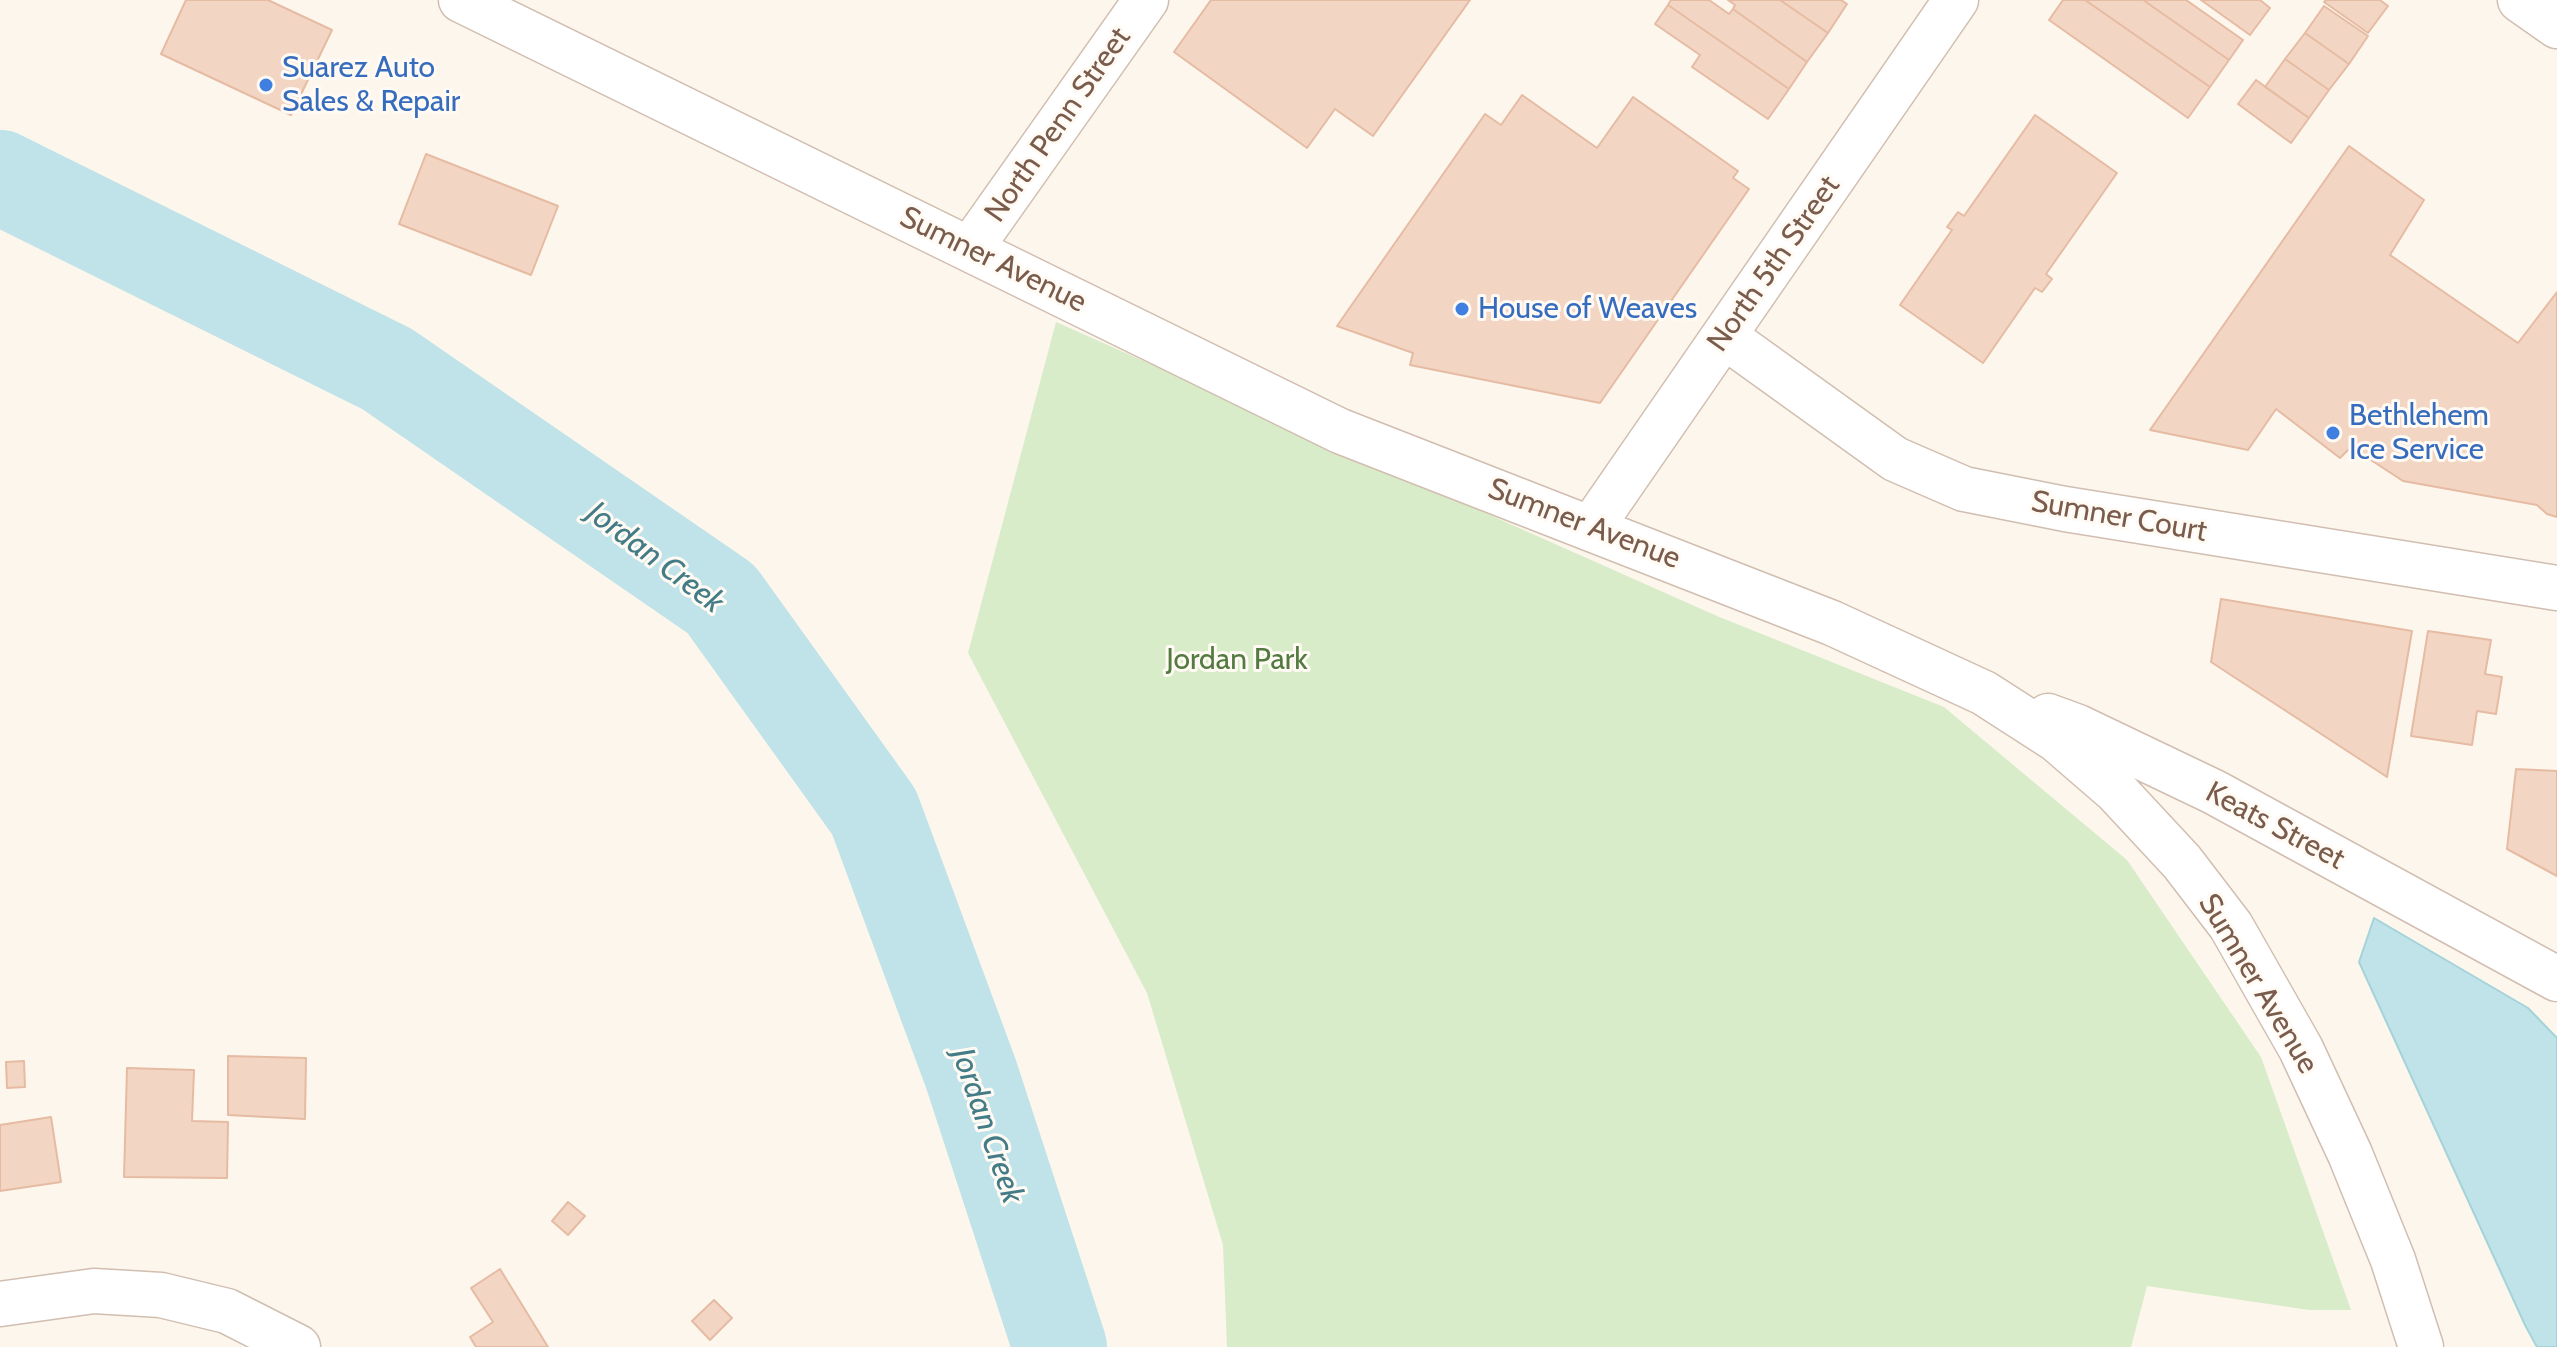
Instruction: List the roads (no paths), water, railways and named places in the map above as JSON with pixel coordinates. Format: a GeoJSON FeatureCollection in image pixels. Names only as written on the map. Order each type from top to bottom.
{"type":"FeatureCollection","features":[{"type":"Feature","properties":{"kind":"street","name":"Sumner Avenue"},"geometry":{"type":"LineString","coordinates":[[461,0],[1340,431],[1832,623],[1984,693],[2057,740],[2116,791],[2182,862],[2231,926],[2301,1049],[2350,1154],[2393,1260],[2421,1347]]}},
{"type":"Feature","properties":{"kind":"street","name":"North Penn Street"},"geometry":{"type":"LineString","coordinates":[[970,249],[1146,0]]}},
{"type":"Feature","properties":{"kind":"street","name":"North 5th Street"},"geometry":{"type":"LineString","coordinates":[[1591,528],[1956,0]]}},
{"type":"Feature","properties":{"kind":"street"},"geometry":{"type":"LineString","coordinates":[[2520,0],[2557,26]]}},
{"type":"Feature","properties":{"kind":"street","name":"Sumner Court"},"geometry":{"type":"LineString","coordinates":[[1724,336],[1895,459],[1964,489],[2080,511],[2557,588]]}},
{"type":"Feature","properties":{"kind":"street","name":"Keats Street"},"geometry":{"type":"LineString","coordinates":[[1984,693],[2078,727],[2214,792],[2557,979]]}},
{"type":"Feature","properties":{"kind":"street"},"geometry":{"type":"LineString","coordinates":[[0,1304],[94,1291],[161,1295],[227,1311],[298,1347]]}},
{"type":"Feature","properties":{"kind":"water"},"geometry":{"type":"Polygon","coordinates":[[[2374,918],[2528,1008],[2557,1038],[2557,1347],[2537,1347],[2525,1325],[2359,962],[2374,918]]]}},
{"type":"Feature","properties":{"kind":"waterway","name":"Jordan Creek"},"geometry":{"type":"LineString","coordinates":[[0,177],[387,369],[721,599],[874,812],[971,1074],[1060,1347]]}},
{"type":"Feature","properties":{"kind":"place","name":"Suarez Auto Sales & Repair"},"geometry":{"type":"Point","coordinates":[266,85]}},
{"type":"Feature","properties":{"kind":"place","name":"House of Weaves"},"geometry":{"type":"Point","coordinates":[1462,309]}},
{"type":"Feature","properties":{"kind":"place","name":"Bethlehem Ice Service"},"geometry":{"type":"Point","coordinates":[2333,433]}},
{"type":"Feature","properties":{"kind":"park label","name":"Jordan Park"},"geometry":{"type":"Point","coordinates":[1237,660]}}]}
